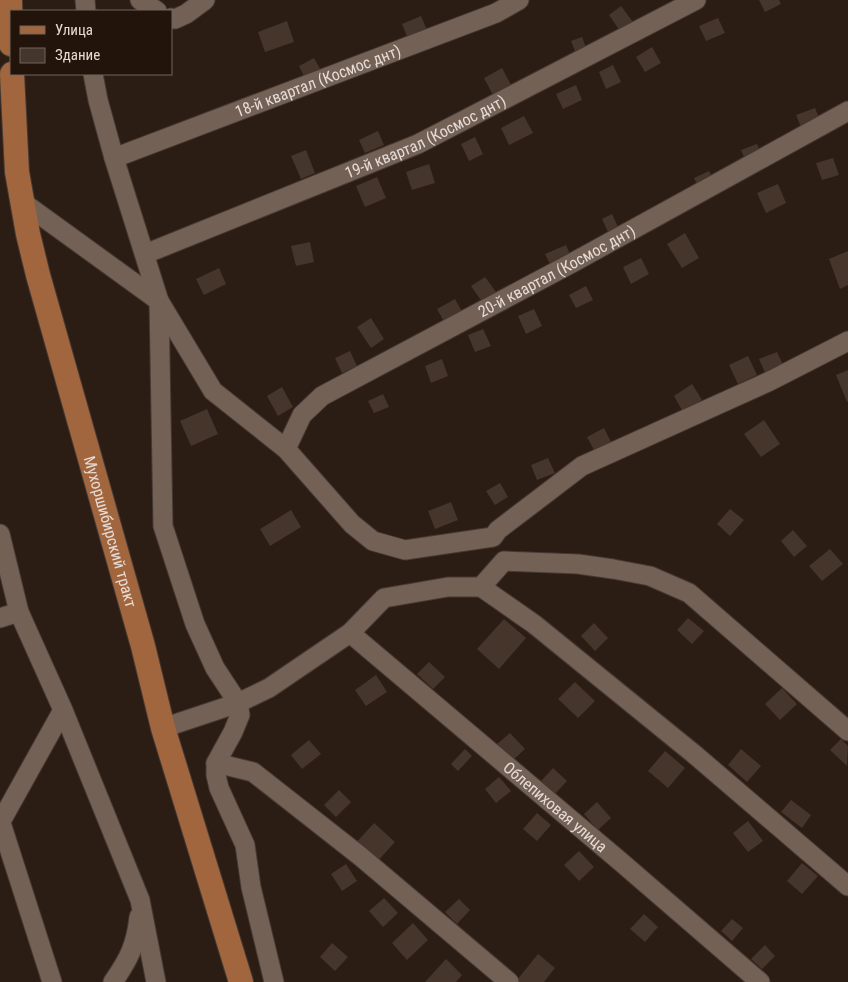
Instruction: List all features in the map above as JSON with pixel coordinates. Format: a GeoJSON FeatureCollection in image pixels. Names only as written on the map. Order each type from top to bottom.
{"type":"FeatureCollection","features":[{"type":"Feature","properties":{"kind":"main road","name":"Мухоршибирский тракт"},"geometry":{"type":"LineString","coordinates":[[12,75],[14,144],[21,201],[38,275],[142,646],[163,728],[241,982]]}},
{"type":"Feature","properties":{"kind":"street"},"geometry":{"type":"LineString","coordinates":[[140,0],[155,10]]}},
{"type":"Feature","properties":{"kind":"street"},"geometry":{"type":"LineString","coordinates":[[173,18],[186,14],[205,0]]}},
{"type":"Feature","properties":{"kind":"street","name":"18-й квартал (Космос днт)"},"geometry":{"type":"LineString","coordinates":[[114,158],[496,13],[518,0]]}},
{"type":"Feature","properties":{"kind":"street","name":"19-й квартал (Космос днт)"},"geometry":{"type":"LineString","coordinates":[[145,254],[418,144],[696,0]]}},
{"type":"Feature","properties":{"kind":"street"},"geometry":{"type":"LineString","coordinates":[[93,75],[114,158],[160,301],[213,391],[286,450],[352,524],[373,541],[404,550],[493,537],[498,530],[582,466],[770,381],[848,341]]}},
{"type":"Feature","properties":{"kind":"street","name":"20-й квартал (Космос днт)"},"geometry":{"type":"LineString","coordinates":[[286,450],[302,415],[322,396],[572,263],[848,111]]}},
{"type":"Feature","properties":{"kind":"street"},"geometry":{"type":"LineString","coordinates":[[21,201],[160,301]]}},
{"type":"Feature","properties":{"kind":"street"},"geometry":{"type":"LineString","coordinates":[[160,301],[163,526],[195,624],[215,668],[238,703],[240,715],[216,763],[216,775],[219,788],[244,846],[251,887],[274,982]]}},
{"type":"Feature","properties":{"kind":"street"},"geometry":{"type":"LineString","coordinates":[[0,534],[19,612],[63,710],[140,900],[156,982]]}},
{"type":"Feature","properties":{"kind":"street"},"geometry":{"type":"LineString","coordinates":[[493,537],[504,561]]}},
{"type":"Feature","properties":{"kind":"street"},"geometry":{"type":"LineString","coordinates":[[481,587],[504,561]]}},
{"type":"Feature","properties":{"kind":"street"},"geometry":{"type":"LineString","coordinates":[[504,561],[578,564],[613,569],[650,576],[689,593],[848,731]]}},
{"type":"Feature","properties":{"kind":"street"},"geometry":{"type":"LineString","coordinates":[[163,728],[238,703],[269,688],[350,633],[384,598],[448,587],[481,587],[549,636],[694,754],[848,886]]}},
{"type":"Feature","properties":{"kind":"street"},"geometry":{"type":"LineString","coordinates":[[0,618],[19,612]]}},
{"type":"Feature","properties":{"kind":"street","name":"Облепиховая улица"},"geometry":{"type":"LineString","coordinates":[[350,633],[760,982]]}},
{"type":"Feature","properties":{"kind":"street"},"geometry":{"type":"LineString","coordinates":[[52,982],[0,823],[63,710]]}},
{"type":"Feature","properties":{"kind":"street"},"geometry":{"type":"LineString","coordinates":[[216,763],[253,772],[360,856],[509,982]]}},
{"type":"Feature","properties":{"kind":"street"},"geometry":{"type":"LineString","coordinates":[[113,982],[123,968],[136,939],[140,900]]}},
{"type":"Feature","properties":{"kind":"building"},"geometry":{"type":"Polygon","coordinates":[[[759,0],[779,0],[781,4],[765,12],[759,0]]]}},
{"type":"Feature","properties":{"kind":"building"},"geometry":{"type":"Polygon","coordinates":[[[621,6],[633,22],[620,31],[609,15],[621,6]]]}},
{"type":"Feature","properties":{"kind":"building"},"geometry":{"type":"Polygon","coordinates":[[[421,16],[427,30],[408,39],[402,24],[421,16]]]}},
{"type":"Feature","properties":{"kind":"building"},"geometry":{"type":"Polygon","coordinates":[[[718,18],[725,33],[706,41],[699,26],[718,18]]]}},
{"type":"Feature","properties":{"kind":"building"},"geometry":{"type":"Polygon","coordinates":[[[287,21],[294,42],[265,52],[258,32],[287,21]]]}},
{"type":"Feature","properties":{"kind":"building"},"geometry":{"type":"Polygon","coordinates":[[[582,37],[587,50],[576,54],[571,41],[582,37]]]}},
{"type":"Feature","properties":{"kind":"building"},"geometry":{"type":"Polygon","coordinates":[[[652,47],[661,63],[645,72],[636,57],[652,47]]]}},
{"type":"Feature","properties":{"kind":"building"},"geometry":{"type":"Polygon","coordinates":[[[314,58],[322,72],[306,80],[299,66],[314,58]]]}},
{"type":"Feature","properties":{"kind":"building"},"geometry":{"type":"Polygon","coordinates":[[[613,65],[621,82],[606,89],[599,72],[613,65]]]}},
{"type":"Feature","properties":{"kind":"building"},"geometry":{"type":"Polygon","coordinates":[[[502,68],[511,85],[493,95],[484,78],[502,68]]]}},
{"type":"Feature","properties":{"kind":"building"},"geometry":{"type":"Polygon","coordinates":[[[576,85],[582,100],[563,109],[556,94],[576,85]]]}},
{"type":"Feature","properties":{"kind":"building"},"geometry":{"type":"Polygon","coordinates":[[[815,108],[822,125],[803,132],[796,115],[815,108]]]}},
{"type":"Feature","properties":{"kind":"building"},"geometry":{"type":"Polygon","coordinates":[[[524,116],[533,133],[509,145],[501,128],[524,116]]]}},
{"type":"Feature","properties":{"kind":"building"},"geometry":{"type":"Polygon","coordinates":[[[378,131],[384,145],[365,153],[359,140],[378,131]]]}},
{"type":"Feature","properties":{"kind":"building"},"geometry":{"type":"Polygon","coordinates":[[[475,137],[483,154],[469,161],[461,144],[475,137]]]}},
{"type":"Feature","properties":{"kind":"building"},"geometry":{"type":"Polygon","coordinates":[[[757,144],[762,157],[747,164],[741,150],[757,144]]]}},
{"type":"Feature","properties":{"kind":"building"},"geometry":{"type":"Polygon","coordinates":[[[306,150],[315,173],[301,179],[291,156],[306,150]]]}},
{"type":"Feature","properties":{"kind":"building"},"geometry":{"type":"Polygon","coordinates":[[[833,158],[839,175],[822,180],[816,163],[833,158]]]}},
{"type":"Feature","properties":{"kind":"building"},"geometry":{"type":"Polygon","coordinates":[[[429,164],[435,183],[412,190],[406,172],[429,164]]]}},
{"type":"Feature","properties":{"kind":"building"},"geometry":{"type":"Polygon","coordinates":[[[709,171],[715,183],[700,190],[694,178],[709,171]]]}},
{"type":"Feature","properties":{"kind":"building"},"geometry":{"type":"Polygon","coordinates":[[[377,177],[386,198],[365,207],[356,186],[377,177]]]}},
{"type":"Feature","properties":{"kind":"building"},"geometry":{"type":"Polygon","coordinates":[[[778,184],[786,203],[766,213],[757,193],[778,184]]]}},
{"type":"Feature","properties":{"kind":"building"},"geometry":{"type":"Polygon","coordinates":[[[612,214],[619,229],[609,234],[602,219],[612,214]]]}},
{"type":"Feature","properties":{"kind":"building"},"geometry":{"type":"Polygon","coordinates":[[[685,233],[699,258],[682,268],[667,244],[685,233]]]}},
{"type":"Feature","properties":{"kind":"building"},"geometry":{"type":"Polygon","coordinates":[[[310,242],[314,262],[296,266],[291,246],[310,242]]]}},
{"type":"Feature","properties":{"kind":"building"},"geometry":{"type":"Polygon","coordinates":[[[566,245],[571,257],[551,266],[545,254],[566,245]]]}},
{"type":"Feature","properties":{"kind":"building"},"geometry":{"type":"Polygon","coordinates":[[[848,251],[848,285],[840,289],[829,259],[848,251]]]}},
{"type":"Feature","properties":{"kind":"building"},"geometry":{"type":"Polygon","coordinates":[[[641,258],[649,274],[631,284],[623,267],[641,258]]]}},
{"type":"Feature","properties":{"kind":"building"},"geometry":{"type":"Polygon","coordinates":[[[219,268],[226,284],[204,295],[196,279],[219,268]]]}},
{"type":"Feature","properties":{"kind":"building"},"geometry":{"type":"Polygon","coordinates":[[[485,277],[499,296],[485,306],[471,286],[485,277]]]}},
{"type":"Feature","properties":{"kind":"building"},"geometry":{"type":"Polygon","coordinates":[[[586,286],[593,300],[576,308],[569,295],[586,286]]]}},
{"type":"Feature","properties":{"kind":"building"},"geometry":{"type":"Polygon","coordinates":[[[455,299],[465,317],[447,327],[437,309],[455,299]]]}},
{"type":"Feature","properties":{"kind":"building"},"geometry":{"type":"Polygon","coordinates":[[[534,309],[542,326],[526,334],[518,316],[534,309]]]}},
{"type":"Feature","properties":{"kind":"building"},"geometry":{"type":"Polygon","coordinates":[[[371,318],[384,339],[371,348],[357,327],[371,318]]]}},
{"type":"Feature","properties":{"kind":"building"},"geometry":{"type":"Polygon","coordinates":[[[483,329],[491,346],[475,352],[468,335],[483,329]]]}},
{"type":"Feature","properties":{"kind":"building"},"geometry":{"type":"Polygon","coordinates":[[[350,351],[357,366],[342,373],[335,358],[350,351]]]}},
{"type":"Feature","properties":{"kind":"building"},"geometry":{"type":"Polygon","coordinates":[[[777,352],[784,367],[766,375],[759,359],[777,352]]]}},
{"type":"Feature","properties":{"kind":"building"},"geometry":{"type":"Polygon","coordinates":[[[748,356],[757,375],[738,384],[729,365],[748,356]]]}},
{"type":"Feature","properties":{"kind":"building"},"geometry":{"type":"Polygon","coordinates":[[[442,359],[448,376],[431,383],[425,366],[442,359]]]}},
{"type":"Feature","properties":{"kind":"building"},"geometry":{"type":"Polygon","coordinates":[[[848,370],[848,401],[847,402],[836,375],[848,370]]]}},
{"type":"Feature","properties":{"kind":"building"},"geometry":{"type":"Polygon","coordinates":[[[692,384],[702,400],[683,412],[674,396],[692,384]]]}},
{"type":"Feature","properties":{"kind":"building"},"geometry":{"type":"Polygon","coordinates":[[[282,387],[293,407],[278,416],[267,396],[282,387]]]}},
{"type":"Feature","properties":{"kind":"building"},"geometry":{"type":"Polygon","coordinates":[[[383,394],[389,407],[374,413],[368,401],[383,394]]]}},
{"type":"Feature","properties":{"kind":"building"},"geometry":{"type":"Polygon","coordinates":[[[207,409],[218,434],[191,446],[180,421],[207,409]]]}},
{"type":"Feature","properties":{"kind":"building"},"geometry":{"type":"Polygon","coordinates":[[[764,420],[780,444],[761,457],[744,434],[764,420]]]}},
{"type":"Feature","properties":{"kind":"building"},"geometry":{"type":"Polygon","coordinates":[[[604,428],[612,444],[595,452],[587,437],[604,428]]]}},
{"type":"Feature","properties":{"kind":"building"},"geometry":{"type":"Polygon","coordinates":[[[548,458],[555,473],[537,480],[531,465],[548,458]]]}},
{"type":"Feature","properties":{"kind":"building"},"geometry":{"type":"Polygon","coordinates":[[[500,483],[508,497],[495,505],[486,491],[500,483]]]}},
{"type":"Feature","properties":{"kind":"building"},"geometry":{"type":"Polygon","coordinates":[[[451,502],[458,520],[435,529],[428,511],[451,502]]]}},
{"type":"Feature","properties":{"kind":"building"},"geometry":{"type":"Polygon","coordinates":[[[730,509],[744,520],[730,536],[717,524],[730,509]]]}},
{"type":"Feature","properties":{"kind":"building"},"geometry":{"type":"Polygon","coordinates":[[[291,510],[301,527],[270,546],[260,529],[291,510]]]}},
{"type":"Feature","properties":{"kind":"building"},"geometry":{"type":"Polygon","coordinates":[[[793,530],[807,546],[794,557],[781,541],[793,530]]]}},
{"type":"Feature","properties":{"kind":"building"},"geometry":{"type":"Polygon","coordinates":[[[830,549],[843,564],[822,581],[809,566],[830,549]]]}},
{"type":"Feature","properties":{"kind":"building"},"geometry":{"type":"Polygon","coordinates":[[[688,618],[704,631],[692,644],[677,630],[688,618]]]}},
{"type":"Feature","properties":{"kind":"building"},"geometry":{"type":"Polygon","coordinates":[[[504,619],[526,638],[499,669],[477,649],[504,619]]]}},
{"type":"Feature","properties":{"kind":"building"},"geometry":{"type":"Polygon","coordinates":[[[594,623],[608,638],[595,651],[581,636],[594,623]]]}},
{"type":"Feature","properties":{"kind":"building"},"geometry":{"type":"Polygon","coordinates":[[[429,662],[445,677],[433,689],[417,674],[429,662]]]}},
{"type":"Feature","properties":{"kind":"building"},"geometry":{"type":"Polygon","coordinates":[[[376,675],[387,692],[366,706],[355,690],[376,675]]]}},
{"type":"Feature","properties":{"kind":"building"},"geometry":{"type":"Polygon","coordinates":[[[575,682],[595,701],[578,718],[558,699],[575,682]]]}},
{"type":"Feature","properties":{"kind":"building"},"geometry":{"type":"Polygon","coordinates":[[[782,688],[797,704],[780,720],[765,704],[782,688]]]}},
{"type":"Feature","properties":{"kind":"building"},"geometry":{"type":"Polygon","coordinates":[[[510,733],[525,749],[512,761],[497,744],[510,733]]]}},
{"type":"Feature","properties":{"kind":"building"},"geometry":{"type":"Polygon","coordinates":[[[841,739],[848,746],[847,766],[830,750],[841,739]]]}},
{"type":"Feature","properties":{"kind":"building"},"geometry":{"type":"Polygon","coordinates":[[[309,740],[321,754],[302,769],[291,755],[309,740]]]}},
{"type":"Feature","properties":{"kind":"building"},"geometry":{"type":"Polygon","coordinates":[[[465,749],[472,756],[458,771],[451,764],[465,749]]]}},
{"type":"Feature","properties":{"kind":"building"},"geometry":{"type":"Polygon","coordinates":[[[741,749],[761,766],[747,782],[728,765],[741,749]]]}},
{"type":"Feature","properties":{"kind":"building"},"geometry":{"type":"Polygon","coordinates":[[[665,751],[685,768],[668,788],[648,771],[665,751]]]}},
{"type":"Feature","properties":{"kind":"building"},"geometry":{"type":"Polygon","coordinates":[[[553,768],[567,781],[555,794],[541,781],[553,768]]]}},
{"type":"Feature","properties":{"kind":"building"},"geometry":{"type":"Polygon","coordinates":[[[499,777],[511,791],[496,803],[485,789],[499,777]]]}},
{"type":"Feature","properties":{"kind":"building"},"geometry":{"type":"Polygon","coordinates":[[[339,790],[351,802],[336,817],[324,805],[339,790]]]}},
{"type":"Feature","properties":{"kind":"building"},"geometry":{"type":"Polygon","coordinates":[[[791,800],[811,815],[802,828],[781,812],[791,800]]]}},
{"type":"Feature","properties":{"kind":"building"},"geometry":{"type":"Polygon","coordinates":[[[597,802],[611,818],[598,830],[584,814],[597,802]]]}},
{"type":"Feature","properties":{"kind":"building"},"geometry":{"type":"Polygon","coordinates":[[[537,813],[551,825],[537,841],[523,829],[537,813]]]}},
{"type":"Feature","properties":{"kind":"building"},"geometry":{"type":"Polygon","coordinates":[[[748,821],[763,841],[748,852],[733,833],[748,821]]]}},
{"type":"Feature","properties":{"kind":"building"},"geometry":{"type":"Polygon","coordinates":[[[374,823],[395,842],[376,863],[355,844],[374,823]]]}},
{"type":"Feature","properties":{"kind":"building"},"geometry":{"type":"Polygon","coordinates":[[[579,851],[594,867],[579,881],[564,865],[579,851]]]}},
{"type":"Feature","properties":{"kind":"building"},"geometry":{"type":"Polygon","coordinates":[[[802,863],[818,876],[802,894],[787,881],[802,863]]]}},
{"type":"Feature","properties":{"kind":"building"},"geometry":{"type":"Polygon","coordinates":[[[346,864],[357,881],[342,891],[331,874],[346,864]]]}},
{"type":"Feature","properties":{"kind":"building"},"geometry":{"type":"Polygon","coordinates":[[[384,898],[398,913],[383,927],[369,911],[384,898]]]}},
{"type":"Feature","properties":{"kind":"building"},"geometry":{"type":"Polygon","coordinates":[[[459,899],[470,910],[457,924],[445,912],[459,899]]]}},
{"type":"Feature","properties":{"kind":"building"},"geometry":{"type":"Polygon","coordinates":[[[644,914],[658,927],[645,942],[630,929],[644,914]]]}},
{"type":"Feature","properties":{"kind":"building"},"geometry":{"type":"Polygon","coordinates":[[[732,919],[743,928],[732,941],[721,931],[732,919]]]}},
{"type":"Feature","properties":{"kind":"building"},"geometry":{"type":"Polygon","coordinates":[[[413,923],[428,940],[407,960],[392,943],[413,923]]]}},
{"type":"Feature","properties":{"kind":"building"},"geometry":{"type":"Polygon","coordinates":[[[332,943],[348,957],[335,971],[320,957],[332,943]]]}},
{"type":"Feature","properties":{"kind":"building"},"geometry":{"type":"Polygon","coordinates":[[[765,945],[775,956],[762,969],[751,959],[765,945]]]}},
{"type":"Feature","properties":{"kind":"building"},"geometry":{"type":"Polygon","coordinates":[[[538,954],[555,968],[544,982],[519,982],[517,980],[538,954]]]}},
{"type":"Feature","properties":{"kind":"building"},"geometry":{"type":"Polygon","coordinates":[[[446,959],[462,975],[456,982],[425,982],[446,959]]]}}]}
